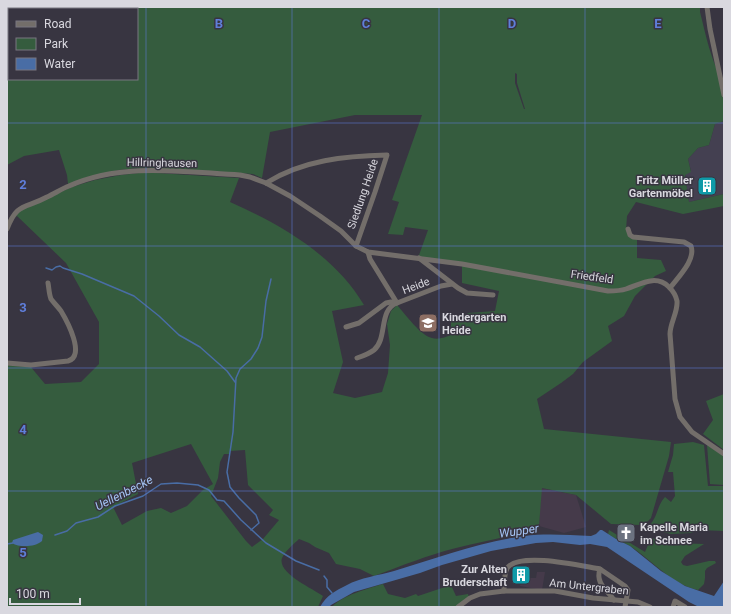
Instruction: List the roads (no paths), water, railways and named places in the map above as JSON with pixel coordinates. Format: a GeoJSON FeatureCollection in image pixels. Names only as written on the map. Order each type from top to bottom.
{"type":"FeatureCollection","features":[{"type":"Feature","properties":{"kind":"street"},"geometry":{"type":"LineString","coordinates":[[707,9],[724,95]]}},
{"type":"Feature","properties":{"kind":"street","name":"Siedlung Heide"},"geometry":{"type":"LineString","coordinates":[[266,183],[277,176],[323,161],[353,156],[387,155],[356,246]]}},
{"type":"Feature","properties":{"kind":"street","name":"Hillringhausen"},"geometry":{"type":"LineString","coordinates":[[10,216],[20,208],[46,198],[69,186],[94,178],[129,171],[156,170],[240,175]]}},
{"type":"Feature","properties":{"kind":"street","name":"Siedlung Heide"},"geometry":{"type":"LineString","coordinates":[[240,175],[266,183],[320,216],[341,231],[356,246],[368,252],[418,258]]}},
{"type":"Feature","properties":{"kind":"street"},"geometry":{"type":"LineString","coordinates":[[7,229],[10,216]]}},
{"type":"Feature","properties":{"kind":"street"},"geometry":{"type":"LineString","coordinates":[[628,229],[630,235],[633,237],[684,242],[691,246],[692,251],[688,263],[670,288],[677,300],[676,311],[670,334],[675,399],[680,417],[689,429],[724,454]]}},
{"type":"Feature","properties":{"kind":"street","name":"Heide"},"geometry":{"type":"LineString","coordinates":[[368,252],[370,260],[397,303],[441,286],[452,284]]}},
{"type":"Feature","properties":{"kind":"street","name":"Heide"},"geometry":{"type":"LineString","coordinates":[[418,258],[462,264]]}},
{"type":"Feature","properties":{"kind":"street","name":"Heide"},"geometry":{"type":"LineString","coordinates":[[418,258],[452,284],[467,292],[493,295]]}},
{"type":"Feature","properties":{"kind":"street","name":"Friedfeld"},"geometry":{"type":"LineString","coordinates":[[462,264],[608,291],[624,290],[652,280],[663,283],[670,288]]}},
{"type":"Feature","properties":{"kind":"street"},"geometry":{"type":"LineString","coordinates":[[7,363],[31,364],[61,362],[71,360],[75,356],[76,347],[71,332],[61,312],[51,299],[48,284]]}},
{"type":"Feature","properties":{"kind":"street"},"geometry":{"type":"LineString","coordinates":[[346,326],[359,323],[386,303],[397,303]]}},
{"type":"Feature","properties":{"kind":"street"},"geometry":{"type":"LineString","coordinates":[[357,358],[375,349],[382,338],[386,313],[392,305],[397,303]]}},
{"type":"Feature","properties":{"kind":"street"},"geometry":{"type":"LineString","coordinates":[[504,591],[506,570],[510,565],[518,562],[537,560],[600,569],[627,588],[628,592],[626,607]]}},
{"type":"Feature","properties":{"kind":"street"},"geometry":{"type":"LineString","coordinates":[[600,569],[598,574],[600,584],[614,600]]}},
{"type":"Feature","properties":{"kind":"street","name":"Am Untergraben"},"geometry":{"type":"LineString","coordinates":[[458,607],[470,598],[480,594],[504,591],[555,591],[593,598],[638,602],[650,607]]}},
{"type":"Feature","properties":{"kind":"street"},"geometry":{"type":"LineString","coordinates":[[673,607],[676,601],[685,607]]}},
{"type":"Feature","properties":{"kind":"water"},"geometry":{"type":"Polygon","coordinates":[[[600,530],[630,546],[661,571],[685,586],[714,596],[724,581],[724,607],[699,607],[689,602],[607,547],[590,544],[580,545],[553,542],[536,543],[491,551],[354,592],[329,607],[320,607],[325,599],[339,589],[352,583],[474,546],[532,535],[557,534],[591,536],[600,530]]]}},
{"type":"Feature","properties":{"kind":"water"},"geometry":{"type":"Polygon","coordinates":[[[38,532],[43,535],[42,541],[35,545],[23,546],[12,543],[13,540],[38,532]]]}},
{"type":"Feature","properties":{"kind":"waterway"},"geometry":{"type":"LineString","coordinates":[[46,268],[52,270],[60,266],[134,296],[159,316],[179,335],[200,347],[227,371],[235,382]]}},
{"type":"Feature","properties":{"kind":"waterway"},"geometry":{"type":"LineString","coordinates":[[251,530],[259,523],[256,515],[230,487],[227,472],[233,432],[236,378],[240,369],[251,359],[258,348],[262,337],[266,301],[271,279]]}},
{"type":"Feature","properties":{"kind":"waterway","name":"Uellenbecke"},"geometry":{"type":"LineString","coordinates":[[55,535],[67,531],[76,523],[98,517],[115,506],[143,496],[161,484],[177,483],[198,485],[209,490],[217,500],[224,501],[241,520],[266,543],[296,561],[319,570]]}},
{"type":"Feature","properties":{"kind":"waterway","name":"Uellenbecke"},"geometry":{"type":"LineString","coordinates":[[7,544],[13,543]]}},
{"type":"Feature","properties":{"kind":"waterway","name":"Uellenbecke"},"geometry":{"type":"LineString","coordinates":[[324,576],[327,580],[327,587],[332,593]]}},
{"type":"Feature","properties":{"kind":"place","name":"Fritz Müller Gartenmöbel"},"geometry":{"type":"Point","coordinates":[707,186]}},
{"type":"Feature","properties":{"kind":"place","name":"Kindergarten Heide"},"geometry":{"type":"Point","coordinates":[428,323]}},
{"type":"Feature","properties":{"kind":"place","name":"Kapelle Maria im Schnee"},"geometry":{"type":"Point","coordinates":[626,533]}},
{"type":"Feature","properties":{"kind":"place","name":"Zur Alten Bruderschaft"},"geometry":{"type":"Point","coordinates":[521,575]}},
{"type":"Feature","properties":{"kind":"water label","name":"Wupper"},"geometry":{"type":"Point","coordinates":[519,531]}}]}
